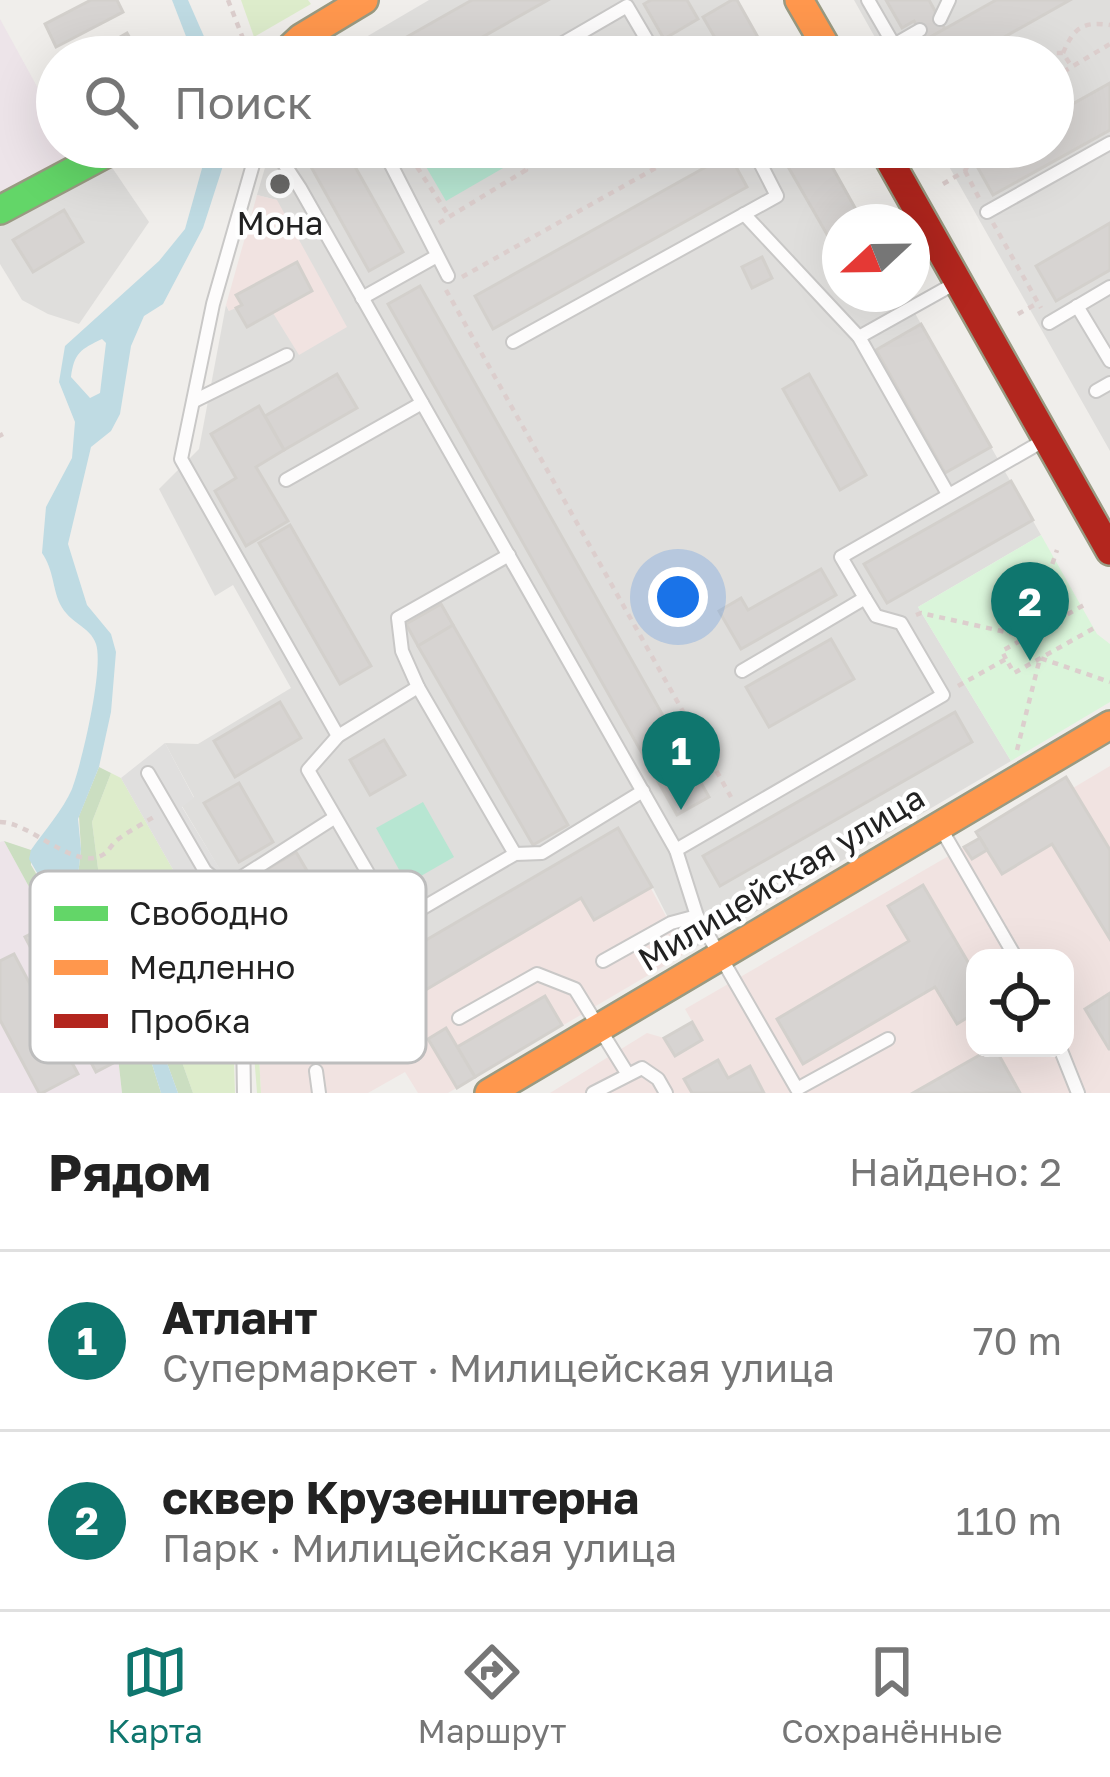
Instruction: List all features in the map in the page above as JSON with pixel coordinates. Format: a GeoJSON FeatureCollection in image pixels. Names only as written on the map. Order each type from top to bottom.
{"type":"FeatureCollection","features":[{"type":"Feature","properties":{"kind":"street"},"geometry":{"type":"LineString","coordinates":[[304,36],[364,0]]}},
{"type":"Feature","properties":{"kind":"street"},"geometry":{"type":"LineString","coordinates":[[799,0],[820,36]]}},
{"type":"Feature","properties":{"kind":"street"},"geometry":{"type":"LineString","coordinates":[[0,210],[79,168]]}},
{"type":"Feature","properties":{"kind":"street"},"geometry":{"type":"LineString","coordinates":[[894,168],[1048,438],[1099,503],[1110,551]]}},
{"type":"Feature","properties":{"kind":"street","name":"Милицейская улица"},"geometry":{"type":"LineString","coordinates":[[489,1093],[520,1085],[599,1028],[1110,725]]}},
{"type":"Feature","properties":{"kind":"lane"},"geometry":{"type":"LineString","coordinates":[[868,0],[888,36]]}},
{"type":"Feature","properties":{"kind":"lane"},"geometry":{"type":"LineString","coordinates":[[940,19],[950,0]]}},
{"type":"Feature","properties":{"kind":"lane"},"geometry":{"type":"LineString","coordinates":[[575,36],[627,6],[645,36]]}},
{"type":"Feature","properties":{"kind":"lane"},"geometry":{"type":"LineString","coordinates":[[913,36],[920,30]]}},
{"type":"Feature","properties":{"kind":"lane"},"geometry":{"type":"LineString","coordinates":[[1074,163],[1110,143]]}},
{"type":"Feature","properties":{"kind":"lane"},"geometry":{"type":"LineString","coordinates":[[253,168],[213,304],[181,459],[338,736]]}},
{"type":"Feature","properties":{"kind":"lane"},"geometry":{"type":"LineString","coordinates":[[285,168],[676,850],[697,916],[797,1089],[888,1039]]}},
{"type":"Feature","properties":{"kind":"lane"},"geometry":{"type":"LineString","coordinates":[[390,168],[448,276]]}},
{"type":"Feature","properties":{"kind":"lane"},"geometry":{"type":"LineString","coordinates":[[513,341],[777,196],[763,168]]}},
{"type":"Feature","properties":{"kind":"lane"},"geometry":{"type":"LineString","coordinates":[[987,212],[1065,168]]}},
{"type":"Feature","properties":{"kind":"lane"},"geometry":{"type":"LineString","coordinates":[[744,214],[860,338],[948,494]]}},
{"type":"Feature","properties":{"kind":"lane"},"geometry":{"type":"LineString","coordinates":[[362,298],[437,256]]}},
{"type":"Feature","properties":{"kind":"lane"},"geometry":{"type":"LineString","coordinates":[[860,338],[958,281]]}},
{"type":"Feature","properties":{"kind":"lane"},"geometry":{"type":"LineString","coordinates":[[1049,323],[1110,287]]}},
{"type":"Feature","properties":{"kind":"lane"},"geometry":{"type":"LineString","coordinates":[[1077,306],[1110,361]]}},
{"type":"Feature","properties":{"kind":"lane"},"geometry":{"type":"LineString","coordinates":[[196,400],[286,355]]}},
{"type":"Feature","properties":{"kind":"lane"},"geometry":{"type":"LineString","coordinates":[[1096,392],[1110,383]]}},
{"type":"Feature","properties":{"kind":"lane"},"geometry":{"type":"LineString","coordinates":[[286,480],[422,403]]}},
{"type":"Feature","properties":{"kind":"lane"},"geometry":{"type":"LineString","coordinates":[[676,850],[943,694],[901,623],[876,616],[841,556],[1048,438]]}},
{"type":"Feature","properties":{"kind":"lane"},"geometry":{"type":"LineString","coordinates":[[509,555],[398,618],[402,651],[418,687],[515,854]]}},
{"type":"Feature","properties":{"kind":"lane"},"geometry":{"type":"LineString","coordinates":[[742,671],[866,598]]}},
{"type":"Feature","properties":{"kind":"lane"},"geometry":{"type":"LineString","coordinates":[[366,871],[308,770],[338,736],[418,687]]}},
{"type":"Feature","properties":{"kind":"lane"},"geometry":{"type":"LineString","coordinates":[[148,773],[205,871]]}},
{"type":"Feature","properties":{"kind":"lane"},"geometry":{"type":"LineString","coordinates":[[426,906],[515,854],[542,853],[643,791]]}},
{"type":"Feature","properties":{"kind":"lane"},"geometry":{"type":"LineString","coordinates":[[251,871],[334,818]]}},
{"type":"Feature","properties":{"kind":"lane"},"geometry":{"type":"LineString","coordinates":[[940,826],[1011,949]]}},
{"type":"Feature","properties":{"kind":"lane"},"geometry":{"type":"LineString","coordinates":[[603,962],[671,923],[697,916]]}},
{"type":"Feature","properties":{"kind":"lane"},"geometry":{"type":"LineString","coordinates":[[459,1018],[537,974],[575,989],[626,1073]]}},
{"type":"Feature","properties":{"kind":"lane"},"geometry":{"type":"LineString","coordinates":[[1063,1057],[1076,1092]]}},
{"type":"Feature","properties":{"kind":"lane"},"geometry":{"type":"LineString","coordinates":[[244,1063],[244,1093]]}},
{"type":"Feature","properties":{"kind":"lane"},"geometry":{"type":"LineString","coordinates":[[592,1093],[642,1068],[658,1079],[665,1093]]}},
{"type":"Feature","properties":{"kind":"lane"},"geometry":{"type":"LineString","coordinates":[[316,1071],[319,1093]]}},
{"type":"Feature","properties":{"kind":"path"},"geometry":{"type":"LineString","coordinates":[[229,0],[242,36]]}},
{"type":"Feature","properties":{"kind":"path"},"geometry":{"type":"LineString","coordinates":[[1070,36],[1084,24],[1110,26]]}},
{"type":"Feature","properties":{"kind":"path"},"geometry":{"type":"LineString","coordinates":[[1074,66],[1110,44]]}},
{"type":"Feature","properties":{"kind":"path"},"geometry":{"type":"LineString","coordinates":[[418,168],[449,216]]}},
{"type":"Feature","properties":{"kind":"path"},"geometry":{"type":"LineString","coordinates":[[424,232],[525,168]]}},
{"type":"Feature","properties":{"kind":"path"},"geometry":{"type":"LineString","coordinates":[[656,168],[444,287],[740,813]]}},
{"type":"Feature","properties":{"kind":"path"},"geometry":{"type":"LineString","coordinates":[[943,184],[966,168]]}},
{"type":"Feature","properties":{"kind":"path"},"geometry":{"type":"LineString","coordinates":[[964,171],[1049,323]]}},
{"type":"Feature","properties":{"kind":"path"},"geometry":{"type":"LineString","coordinates":[[1018,314],[1038,303]]}},
{"type":"Feature","properties":{"kind":"path"},"geometry":{"type":"LineString","coordinates":[[1025,639],[1057,550]]}},
{"type":"Feature","properties":{"kind":"path"},"geometry":{"type":"LineString","coordinates":[[1084,605],[1002,651],[1006,659],[1014,673],[1096,627]]}},
{"type":"Feature","properties":{"kind":"path"},"geometry":{"type":"LineString","coordinates":[[901,623],[921,613],[1025,639],[1037,660],[1013,764]]}},
{"type":"Feature","properties":{"kind":"path"},"geometry":{"type":"LineString","coordinates":[[943,694],[1006,659]]}},
{"type":"Feature","properties":{"kind":"path"},"geometry":{"type":"LineString","coordinates":[[1037,660],[1110,682]]}},
{"type":"Feature","properties":{"kind":"path"},"geometry":{"type":"LineString","coordinates":[[0,822],[14,822],[80,856],[105,854],[114,842],[146,822]]}},
{"type":"Feature","properties":{"kind":"shaded area"},"geometry":{"type":"Polygon","coordinates":[[[429,0],[737,0],[757,36],[368,36],[429,0]]]}},
{"type":"Feature","properties":{"kind":"shaded area"},"geometry":{"type":"Polygon","coordinates":[[[854,0],[1110,0],[1110,451],[950,168],[1074,168],[1074,36],[874,36],[854,0]]]}},
{"type":"Feature","properties":{"kind":"shaded area"},"geometry":{"type":"Polygon","coordinates":[[[0,19],[36,85],[36,168],[54,168],[0,198],[0,19]]]}},
{"type":"Feature","properties":{"kind":"shaded area"},"geometry":{"type":"Polygon","coordinates":[[[112,168],[149,222],[79,324],[22,300],[0,264],[0,221],[112,168]]]}},
{"type":"Feature","properties":{"kind":"shaded area"},"geometry":{"type":"Polygon","coordinates":[[[265,168],[832,168],[853,204],[822,204],[822,312],[914,312],[1041,535],[918,607],[1011,761],[686,953],[652,886],[575,902],[426,990],[426,871],[221,871],[182,806],[194,797],[165,743],[198,744],[291,688],[233,585],[215,596],[159,489],[199,449],[226,305],[229,311],[277,200],[257,195],[265,168]]]}},
{"type":"Feature","properties":{"kind":"shaded area"},"geometry":{"type":"Polygon","coordinates":[[[257,195],[277,200],[347,327],[299,355],[273,313],[247,327],[236,308],[229,311],[226,305],[257,195]]]}},
{"type":"Feature","properties":{"kind":"shaded area"},"geometry":{"type":"Polygon","coordinates":[[[165,743],[194,798],[182,807],[221,871],[174,871],[121,778],[165,743]]]}},
{"type":"Feature","properties":{"kind":"shaded area"},"geometry":{"type":"Polygon","coordinates":[[[1110,766],[1110,1093],[550,1093],[647,1033],[664,1038],[676,1055],[702,1039],[685,1009],[980,838],[976,832],[1066,777],[1073,788],[1110,766]]]}},
{"type":"Feature","properties":{"kind":"shaded area"},"geometry":{"type":"Polygon","coordinates":[[[618,828],[686,953],[448,1093],[418,1093],[405,1072],[368,1093],[261,1093],[259,1063],[426,1063],[426,989],[574,902],[554,865],[618,828]]]}},
{"type":"Feature","properties":{"kind":"shaded area"},"geometry":{"type":"Polygon","coordinates":[[[4,841],[30,889],[30,1063],[119,1063],[122,1093],[0,1093],[0,842],[4,841]]]}},
{"type":"Feature","properties":{"kind":"green space"},"geometry":{"type":"Polygon","coordinates":[[[241,0],[308,0],[311,4],[256,36],[241,0]]]}},
{"type":"Feature","properties":{"kind":"green space"},"geometry":{"type":"Polygon","coordinates":[[[427,168],[503,168],[446,201],[427,168]]]}},
{"type":"Feature","properties":{"kind":"green space"},"geometry":{"type":"Polygon","coordinates":[[[1041,535],[1097,634],[1110,644],[1110,702],[1011,761],[918,607],[1041,535]]]}},
{"type":"Feature","properties":{"kind":"green space"},"geometry":{"type":"Polygon","coordinates":[[[99,767],[111,773],[92,822],[98,871],[78,871],[79,816],[99,767]]]}},
{"type":"Feature","properties":{"kind":"green space"},"geometry":{"type":"Polygon","coordinates":[[[111,773],[121,778],[174,871],[98,871],[92,822],[111,773]]]}},
{"type":"Feature","properties":{"kind":"green space"},"geometry":{"type":"Polygon","coordinates":[[[423,802],[454,857],[426,873],[400,871],[376,828],[423,802]]]}},
{"type":"Feature","properties":{"kind":"green space"},"geometry":{"type":"Polygon","coordinates":[[[4,841],[31,850],[35,871],[30,871],[30,889],[4,841]]]}},
{"type":"Feature","properties":{"kind":"green space"},"geometry":{"type":"Polygon","coordinates":[[[119,1063],[152,1063],[161,1093],[122,1093],[119,1063]]]}},
{"type":"Feature","properties":{"kind":"green space"},"geometry":{"type":"Polygon","coordinates":[[[167,1063],[182,1063],[193,1093],[178,1093],[167,1063]]]}},
{"type":"Feature","properties":{"kind":"green space"},"geometry":{"type":"Polygon","coordinates":[[[182,1063],[234,1063],[235,1093],[193,1093],[182,1063]]]}},
{"type":"Feature","properties":{"kind":"green space"},"geometry":{"type":"Polygon","coordinates":[[[255,1063],[259,1063],[261,1093],[257,1093],[255,1063]]]}},
{"type":"Feature","properties":{"kind":"water"},"geometry":{"type":"Polygon","coordinates":[[[172,0],[188,0],[204,36],[186,36],[172,0]]]}},
{"type":"Feature","properties":{"kind":"water"},"geometry":{"type":"Polygon","coordinates":[[[202,168],[222,168],[203,228],[163,304],[144,316],[131,346],[120,414],[111,431],[91,447],[68,544],[87,605],[111,634],[116,652],[111,712],[99,767],[78,819],[78,871],[36,871],[29,859],[31,850],[72,789],[95,693],[98,656],[89,633],[60,604],[42,553],[46,507],[72,458],[75,422],[59,382],[65,346],[159,261],[185,229],[202,168]],[[102,339],[80,353],[71,377],[90,398],[100,393],[106,343],[102,339]]]}},
{"type":"Feature","properties":{"kind":"water"},"geometry":{"type":"Polygon","coordinates":[[[152,1063],[167,1063],[178,1093],[161,1093],[152,1063]]]}},
{"type":"Feature","properties":{"kind":"building"},"geometry":{"type":"Polygon","coordinates":[[[91,0],[117,0],[123,12],[77,36],[51,36],[45,24],[91,0]]]}},
{"type":"Feature","properties":{"kind":"building"},"geometry":{"type":"Polygon","coordinates":[[[472,0],[548,0],[484,36],[408,36],[472,0]]]}},
{"type":"Feature","properties":{"kind":"building"},"geometry":{"type":"Polygon","coordinates":[[[687,0],[698,19],[662,36],[644,4],[687,0]]]}},
{"type":"Feature","properties":{"kind":"building"},"geometry":{"type":"Polygon","coordinates":[[[737,0],[757,36],[714,36],[703,17],[737,0]]]}},
{"type":"Feature","properties":{"kind":"building"},"geometry":{"type":"Polygon","coordinates":[[[886,0],[929,0],[945,29],[923,36],[914,21],[902,28],[886,0]]]}},
{"type":"Feature","properties":{"kind":"building"},"geometry":{"type":"Polygon","coordinates":[[[996,0],[1070,0],[1006,36],[932,36],[996,0]]]}},
{"type":"Feature","properties":{"kind":"building"},"geometry":{"type":"Polygon","coordinates":[[[1110,83],[1110,130],[1074,150],[1074,103],[1110,83]]]}},
{"type":"Feature","properties":{"kind":"building"},"geometry":{"type":"Polygon","coordinates":[[[312,168],[356,168],[403,252],[369,271],[312,168]]]}},
{"type":"Feature","properties":{"kind":"building"},"geometry":{"type":"Polygon","coordinates":[[[704,168],[737,168],[747,187],[493,329],[475,296],[704,168]]]}},
{"type":"Feature","properties":{"kind":"building"},"geometry":{"type":"Polygon","coordinates":[[[789,168],[833,168],[853,204],[822,204],[822,226],[789,168]]]}},
{"type":"Feature","properties":{"kind":"building"},"geometry":{"type":"Polygon","coordinates":[[[978,168],[1042,168],[993,195],[978,168]]]}},
{"type":"Feature","properties":{"kind":"building"},"geometry":{"type":"Polygon","coordinates":[[[64,210],[83,242],[33,272],[13,240],[64,210]]]}},
{"type":"Feature","properties":{"kind":"building"},"geometry":{"type":"Polygon","coordinates":[[[1110,223],[1110,270],[1056,301],[1036,266],[1110,223]]]}},
{"type":"Feature","properties":{"kind":"building"},"geometry":{"type":"Polygon","coordinates":[[[762,257],[772,278],[752,288],[742,267],[762,257]]]}},
{"type":"Feature","properties":{"kind":"building"},"geometry":{"type":"Polygon","coordinates":[[[297,262],[312,291],[247,327],[236,308],[242,305],[236,295],[297,262]]]}},
{"type":"Feature","properties":{"kind":"building"},"geometry":{"type":"Polygon","coordinates":[[[420,286],[709,797],[677,815],[388,304],[420,286]]]}},
{"type":"Feature","properties":{"kind":"building"},"geometry":{"type":"Polygon","coordinates":[[[921,324],[991,447],[945,473],[876,350],[921,324]]]}},
{"type":"Feature","properties":{"kind":"building"},"geometry":{"type":"Polygon","coordinates":[[[337,374],[357,408],[284,450],[265,416],[337,374]]]}},
{"type":"Feature","properties":{"kind":"building"},"geometry":{"type":"Polygon","coordinates":[[[809,374],[866,475],[840,490],[783,389],[809,374]]]}},
{"type":"Feature","properties":{"kind":"building"},"geometry":{"type":"Polygon","coordinates":[[[259,406],[284,450],[256,467],[288,521],[246,546],[215,491],[236,478],[211,434],[259,406]]]}},
{"type":"Feature","properties":{"kind":"building"},"geometry":{"type":"Polygon","coordinates":[[[1011,481],[1033,520],[887,603],[864,564],[1011,481]]]}},
{"type":"Feature","properties":{"kind":"building"},"geometry":{"type":"Polygon","coordinates":[[[290,525],[371,666],[340,684],[259,543],[290,525]]]}},
{"type":"Feature","properties":{"kind":"building"},"geometry":{"type":"Polygon","coordinates":[[[821,569],[836,595],[741,649],[719,611],[741,598],[748,610],[821,569]]]}},
{"type":"Feature","properties":{"kind":"building"},"geometry":{"type":"Polygon","coordinates":[[[441,604],[453,625],[418,646],[406,624],[441,604]]]}},
{"type":"Feature","properties":{"kind":"building"},"geometry":{"type":"Polygon","coordinates":[[[453,625],[568,825],[533,845],[418,646],[453,625]]]}},
{"type":"Feature","properties":{"kind":"building"},"geometry":{"type":"Polygon","coordinates":[[[831,639],[854,679],[769,727],[746,687],[831,639]]]}},
{"type":"Feature","properties":{"kind":"building"},"geometry":{"type":"Polygon","coordinates":[[[280,702],[301,738],[235,777],[214,741],[280,702]]]}},
{"type":"Feature","properties":{"kind":"building"},"geometry":{"type":"Polygon","coordinates":[[[955,712],[972,742],[720,886],[703,856],[955,712]]]}},
{"type":"Feature","properties":{"kind":"building"},"geometry":{"type":"Polygon","coordinates":[[[384,740],[405,775],[370,795],[350,760],[384,740]]]}},
{"type":"Feature","properties":{"kind":"building"},"geometry":{"type":"Polygon","coordinates":[[[1066,777],[1110,850],[1110,939],[1052,844],[1002,874],[976,832],[1066,777]]]}},
{"type":"Feature","properties":{"kind":"building"},"geometry":{"type":"Polygon","coordinates":[[[239,783],[273,842],[239,862],[204,803],[239,783]]]}},
{"type":"Feature","properties":{"kind":"building"},"geometry":{"type":"Polygon","coordinates":[[[618,828],[652,887],[594,920],[581,898],[426,990],[426,940],[618,828]]]}},
{"type":"Feature","properties":{"kind":"building"},"geometry":{"type":"Polygon","coordinates":[[[980,838],[987,850],[972,859],[964,847],[980,838]]]}},
{"type":"Feature","properties":{"kind":"building"},"geometry":{"type":"Polygon","coordinates":[[[296,852],[307,871],[264,871],[296,852]]]}},
{"type":"Feature","properties":{"kind":"building"},"geometry":{"type":"Polygon","coordinates":[[[923,885],[966,959],[966,1018],[957,1024],[935,987],[803,1064],[777,1019],[909,941],[888,906],[923,885]]]}},
{"type":"Feature","properties":{"kind":"building"},"geometry":{"type":"Polygon","coordinates":[[[14,954],[30,984],[30,1063],[72,1063],[78,1074],[42,1093],[0,1020],[0,961],[14,954]]]}},
{"type":"Feature","properties":{"kind":"building"},"geometry":{"type":"Polygon","coordinates":[[[1110,993],[1110,1049],[1109,1049],[1085,1009],[1110,993]]]}},
{"type":"Feature","properties":{"kind":"building"},"geometry":{"type":"Polygon","coordinates":[[[545,996],[562,1025],[475,1077],[457,1047],[545,996]]]}},
{"type":"Feature","properties":{"kind":"building"},"geometry":{"type":"Polygon","coordinates":[[[692,1022],[702,1040],[675,1056],[664,1038],[692,1022]]]}},
{"type":"Feature","properties":{"kind":"building"},"geometry":{"type":"Polygon","coordinates":[[[446,1028],[475,1077],[457,1088],[428,1039],[446,1028]]]}},
{"type":"Feature","properties":{"kind":"building"},"geometry":{"type":"Polygon","coordinates":[[[976,1057],[1000,1057],[1020,1093],[913,1093],[976,1057]]]}},
{"type":"Feature","properties":{"kind":"building"},"geometry":{"type":"Polygon","coordinates":[[[718,1060],[728,1078],[750,1066],[764,1093],[692,1093],[684,1079],[718,1060]]]}},
{"type":"Feature","properties":{"kind":"building"},"geometry":{"type":"Polygon","coordinates":[[[91,1063],[113,1063],[96,1072],[91,1063]]]}},
{"type":"Feature","properties":{"kind":"traffic: fast"},"geometry":{"type":"LineString","coordinates":[[0,210],[79,168]]}},
{"type":"Feature","properties":{"kind":"traffic: slow"},"geometry":{"type":"LineString","coordinates":[[304,36],[364,0]]}},
{"type":"Feature","properties":{"kind":"traffic: slow"},"geometry":{"type":"LineString","coordinates":[[799,0],[820,36]]}},
{"type":"Feature","properties":{"kind":"traffic: slow"},"geometry":{"type":"LineString","coordinates":[[489,1093],[1110,725]]}},
{"type":"Feature","properties":{"kind":"traffic: jam"},"geometry":{"type":"LineString","coordinates":[[894,168],[1110,551]]}},
{"type":"Feature","properties":{"kind":"place","name":"Мона"},"geometry":{"type":"Point","coordinates":[280,184]}},
{"type":"Feature","properties":{"kind":"place","name":"сквер Крузенштерна"},"geometry":{"type":"Point","coordinates":[1030,661]}},
{"type":"Feature","properties":{"kind":"place","name":"Атлант"},"geometry":{"type":"Point","coordinates":[681,810]}}]}
